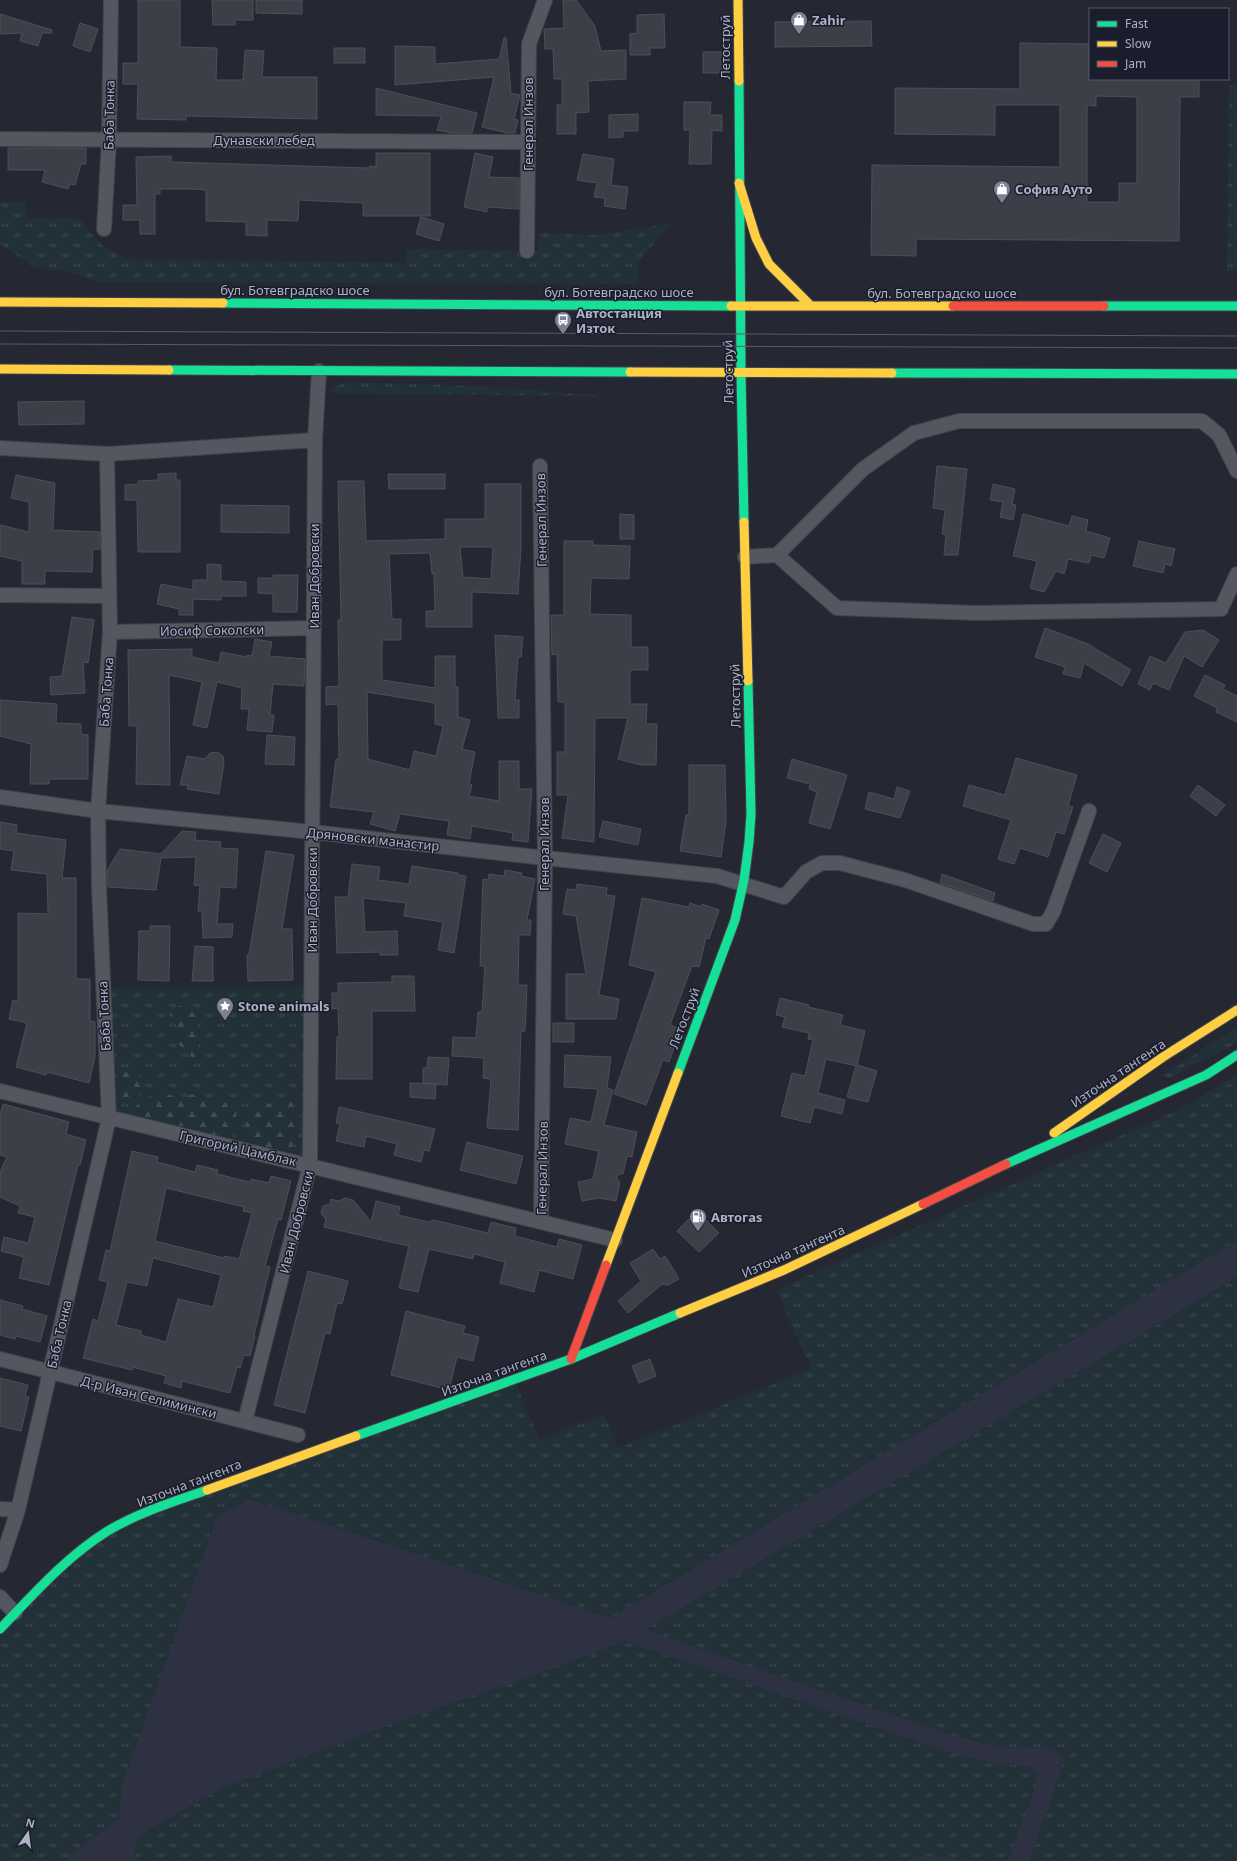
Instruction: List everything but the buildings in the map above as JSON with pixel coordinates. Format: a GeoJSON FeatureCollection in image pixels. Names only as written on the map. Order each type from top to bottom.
{"type":"FeatureCollection","features":[{"type":"Feature","properties":{"kind":"street","name":"Баба Тонка"},"geometry":{"type":"LineString","coordinates":[[104,230],[109,139],[112,0]]}},
{"type":"Feature","properties":{"kind":"street","name":"Генерал Инзов"},"geometry":{"type":"LineString","coordinates":[[527,251],[529,44],[545,0]]}},
{"type":"Feature","properties":{"kind":"street","name":"Летоструй"},"geometry":{"type":"LineString","coordinates":[[571,1359],[734,920],[745,883],[750,847],[751,814],[740,306],[738,0]]}},
{"type":"Feature","properties":{"kind":"street","name":"Дунавски лебед"},"geometry":{"type":"LineString","coordinates":[[0,139],[528,142]]}},
{"type":"Feature","properties":{"kind":"street"},"geometry":{"type":"LineString","coordinates":[[739,183],[756,238],[769,264],[811,306]]}},
{"type":"Feature","properties":{"kind":"street"},"geometry":{"type":"LineString","coordinates":[[1194,306],[1230,296]]}},
{"type":"Feature","properties":{"kind":"street","name":"бул. Ботевградско шосе"},"geometry":{"type":"LineString","coordinates":[[0,302],[740,306],[1237,306]]}},
{"type":"Feature","properties":{"kind":"street"},"geometry":{"type":"LineString","coordinates":[[0,369],[1237,374]]}},
{"type":"Feature","properties":{"kind":"street","name":"Иван Добровски"},"geometry":{"type":"LineString","coordinates":[[245,1422],[310,1165],[315,440],[319,371]]}},
{"type":"Feature","properties":{"kind":"street"},"geometry":{"type":"LineString","coordinates":[[1147,373],[1223,384]]}},
{"type":"Feature","properties":{"kind":"street"},"geometry":{"type":"LineString","coordinates":[[745,557],[777,555],[863,469],[914,433],[959,421],[1202,421],[1218,435],[1237,471]]}},
{"type":"Feature","properties":{"kind":"street"},"geometry":{"type":"LineString","coordinates":[[0,448],[107,454],[315,440]]}},
{"type":"Feature","properties":{"kind":"street","name":"Баба Тонка"},"geometry":{"type":"LineString","coordinates":[[0,1565],[18,1510],[109,1118],[99,886],[98,811],[110,632],[108,596],[107,454]]}},
{"type":"Feature","properties":{"kind":"street","name":"Генерал Инзов"},"geometry":{"type":"LineString","coordinates":[[540,466],[545,858],[541,1222]]}},
{"type":"Feature","properties":{"kind":"street"},"geometry":{"type":"LineString","coordinates":[[777,555],[837,608],[978,613],[1221,609],[1237,574]]}},
{"type":"Feature","properties":{"kind":"street"},"geometry":{"type":"LineString","coordinates":[[0,595],[108,596]]}},
{"type":"Feature","properties":{"kind":"street","name":"Иосиф Соколски"},"geometry":{"type":"LineString","coordinates":[[110,632],[314,628]]}},
{"type":"Feature","properties":{"kind":"street","name":"Дряновски манастир"},"geometry":{"type":"LineString","coordinates":[[0,797],[98,811],[312,832],[717,876],[745,883],[784,897],[806,872],[822,863],[840,863],[905,880],[1033,924],[1046,924],[1053,912],[1089,811]]}},
{"type":"Feature","properties":{"kind":"street","name":"Източна тангента"},"geometry":{"type":"LineString","coordinates":[[1014,1160],[1163,1057],[1237,1010]]}},
{"type":"Feature","properties":{"kind":"street","name":"Източна тангента"},"geometry":{"type":"LineString","coordinates":[[0,1629],[63,1565],[106,1532],[151,1510],[571,1359],[784,1270],[1014,1160],[1206,1075],[1237,1055]]}},
{"type":"Feature","properties":{"kind":"street","name":"Григорий Цамблак"},"geometry":{"type":"LineString","coordinates":[[0,1091],[615,1240]]}},
{"type":"Feature","properties":{"kind":"street","name":"Д-р Иван Селимински"},"geometry":{"type":"LineString","coordinates":[[0,1359],[298,1435]]}},
{"type":"Feature","properties":{"kind":"street"},"geometry":{"type":"LineString","coordinates":[[0,1509],[18,1510]]}},
{"type":"Feature","properties":{"kind":"street"},"geometry":{"type":"LineString","coordinates":[[0,1597],[15,1613]]}},
{"type":"Feature","properties":{"kind":"shaded area"},"geometry":{"type":"Polygon","coordinates":[[[1237,1240],[1237,1861],[63,1861],[119,1817],[121,1788],[217,1516],[250,1499],[611,1618],[1237,1240]]]}},
{"type":"Feature","properties":{"kind":"green space"},"geometry":{"type":"Polygon","coordinates":[[[1237,85],[1237,270],[1227,271],[1229,86],[1237,85]]]}},
{"type":"Feature","properties":{"kind":"green space"},"geometry":{"type":"Polygon","coordinates":[[[0,202],[25,202],[27,218],[80,219],[103,246],[128,259],[407,263],[406,249],[538,251],[538,233],[600,235],[672,223],[639,260],[638,284],[97,282],[68,271],[36,268],[0,244],[0,202]]]}},
{"type":"Feature","properties":{"kind":"green space"},"geometry":{"type":"Polygon","coordinates":[[[346,382],[476,386],[605,396],[329,393],[333,387],[346,382]]]}},
{"type":"Feature","properties":{"kind":"green space"},"geometry":{"type":"Polygon","coordinates":[[[311,987],[310,1165],[109,1118],[103,988],[311,987]]]}},
{"type":"Feature","properties":{"kind":"green space"},"geometry":{"type":"Polygon","coordinates":[[[179,1006],[192,1008],[201,1017],[196,1029],[200,1052],[196,1058],[192,1057],[177,1043],[177,1024],[170,1015],[173,1008],[179,1006]]]}},
{"type":"Feature","properties":{"kind":"green space"},"geometry":{"type":"Polygon","coordinates":[[[1237,1027],[1237,1043],[1171,1077],[1160,1077],[1237,1027]]]}},
{"type":"Feature","properties":{"kind":"green space"},"geometry":{"type":"Polygon","coordinates":[[[126,1069],[136,1070],[141,1081],[139,1096],[125,1104],[120,1090],[120,1082],[126,1069]]]}},
{"type":"Feature","properties":{"kind":"green space"},"geometry":{"type":"Polygon","coordinates":[[[1237,1075],[1237,1240],[611,1618],[250,1499],[217,1516],[121,1788],[119,1817],[63,1861],[0,1861],[0,1629],[106,1532],[514,1379],[540,1440],[604,1414],[618,1448],[811,1368],[776,1290],[1182,1108],[1237,1075]]]}},
{"type":"Feature","properties":{"kind":"green space"},"geometry":{"type":"Polygon","coordinates":[[[164,1093],[185,1100],[191,1094],[197,1095],[233,1105],[237,1110],[232,1139],[204,1134],[189,1127],[131,1118],[130,1113],[137,1105],[149,1097],[164,1093]]]}},
{"type":"Feature","properties":{"kind":"green space"},"geometry":{"type":"Polygon","coordinates":[[[286,1100],[295,1104],[300,1116],[301,1139],[288,1151],[268,1148],[259,1145],[252,1140],[246,1127],[253,1107],[286,1100]]]}},
{"type":"Feature","properties":{"kind":"green space"},"geometry":{"type":"Polygon","coordinates":[[[1237,1277],[1237,1861],[1029,1861],[1064,1762],[1055,1749],[1000,1747],[957,1737],[645,1630],[1237,1277]]]}},
{"type":"Feature","properties":{"kind":"green space"},"geometry":{"type":"Polygon","coordinates":[[[625,1641],[951,1753],[993,1763],[1032,1767],[1037,1773],[1037,1783],[1008,1861],[967,1861],[921,1857],[908,1861],[137,1861],[134,1848],[137,1839],[154,1826],[224,1787],[391,1724],[537,1674],[625,1641]]]}},
{"type":"Feature","properties":{"kind":"tram line"},"geometry":{"type":"LineString","coordinates":[[0,331],[1237,336]]}},
{"type":"Feature","properties":{"kind":"tram line"},"geometry":{"type":"LineString","coordinates":[[0,344],[1237,348]]}},
{"type":"Feature","properties":{"kind":"traffic: fast"},"geometry":{"type":"LineString","coordinates":[[739,81],[741,373],[744,522]]}},
{"type":"Feature","properties":{"kind":"traffic: fast"},"geometry":{"type":"LineString","coordinates":[[223,303],[731,306]]}},
{"type":"Feature","properties":{"kind":"traffic: fast"},"geometry":{"type":"LineString","coordinates":[[1104,306],[1237,306]]}},
{"type":"Feature","properties":{"kind":"traffic: fast"},"geometry":{"type":"LineString","coordinates":[[169,370],[630,372]]}},
{"type":"Feature","properties":{"kind":"traffic: fast"},"geometry":{"type":"LineString","coordinates":[[892,373],[1237,374]]}},
{"type":"Feature","properties":{"kind":"traffic: fast"},"geometry":{"type":"LineString","coordinates":[[678,1073],[735,920],[744,880],[751,814],[748,681]]}},
{"type":"Feature","properties":{"kind":"traffic: fast"},"geometry":{"type":"LineString","coordinates":[[1006,1164],[1206,1075],[1237,1055]]}},
{"type":"Feature","properties":{"kind":"traffic: fast"},"geometry":{"type":"LineString","coordinates":[[356,1436],[571,1359],[680,1313]]}},
{"type":"Feature","properties":{"kind":"traffic: fast"},"geometry":{"type":"LineString","coordinates":[[0,1629],[63,1565],[91,1542],[130,1519],[207,1490]]}},
{"type":"Feature","properties":{"kind":"traffic: slow"},"geometry":{"type":"LineString","coordinates":[[738,0],[739,81]]}},
{"type":"Feature","properties":{"kind":"traffic: slow"},"geometry":{"type":"LineString","coordinates":[[739,183],[756,238],[769,264],[811,306]]}},
{"type":"Feature","properties":{"kind":"traffic: slow"},"geometry":{"type":"LineString","coordinates":[[0,302],[223,303]]}},
{"type":"Feature","properties":{"kind":"traffic: slow"},"geometry":{"type":"LineString","coordinates":[[731,306],[953,306]]}},
{"type":"Feature","properties":{"kind":"traffic: slow"},"geometry":{"type":"LineString","coordinates":[[0,369],[169,370]]}},
{"type":"Feature","properties":{"kind":"traffic: slow"},"geometry":{"type":"LineString","coordinates":[[630,372],[892,373]]}},
{"type":"Feature","properties":{"kind":"traffic: slow"},"geometry":{"type":"LineString","coordinates":[[744,522],[748,681]]}},
{"type":"Feature","properties":{"kind":"traffic: slow"},"geometry":{"type":"LineString","coordinates":[[1054,1133],[1163,1057],[1237,1010]]}},
{"type":"Feature","properties":{"kind":"traffic: slow"},"geometry":{"type":"LineString","coordinates":[[606,1265],[678,1073]]}},
{"type":"Feature","properties":{"kind":"traffic: slow"},"geometry":{"type":"LineString","coordinates":[[680,1313],[784,1270],[923,1204]]}},
{"type":"Feature","properties":{"kind":"traffic: slow"},"geometry":{"type":"LineString","coordinates":[[207,1490],[356,1436]]}},
{"type":"Feature","properties":{"kind":"traffic: jam"},"geometry":{"type":"LineString","coordinates":[[953,306],[1104,306]]}},
{"type":"Feature","properties":{"kind":"traffic: jam"},"geometry":{"type":"LineString","coordinates":[[923,1204],[1006,1164]]}},
{"type":"Feature","properties":{"kind":"traffic: jam"},"geometry":{"type":"LineString","coordinates":[[571,1359],[606,1265]]}},
{"type":"Feature","properties":{"kind":"place","name":"Zahir"},"geometry":{"type":"Point","coordinates":[799,35]}},
{"type":"Feature","properties":{"kind":"place","name":"София Ауто"},"geometry":{"type":"Point","coordinates":[1002,204]}},
{"type":"Feature","properties":{"kind":"place","name":"Автостанция Изток"},"geometry":{"type":"Point","coordinates":[563,335]}},
{"type":"Feature","properties":{"kind":"place","name":"Stone animals"},"geometry":{"type":"Point","coordinates":[225,1021]}},
{"type":"Feature","properties":{"kind":"place","name":"Автогаѕ"},"geometry":{"type":"Point","coordinates":[698,1232]}}]}
